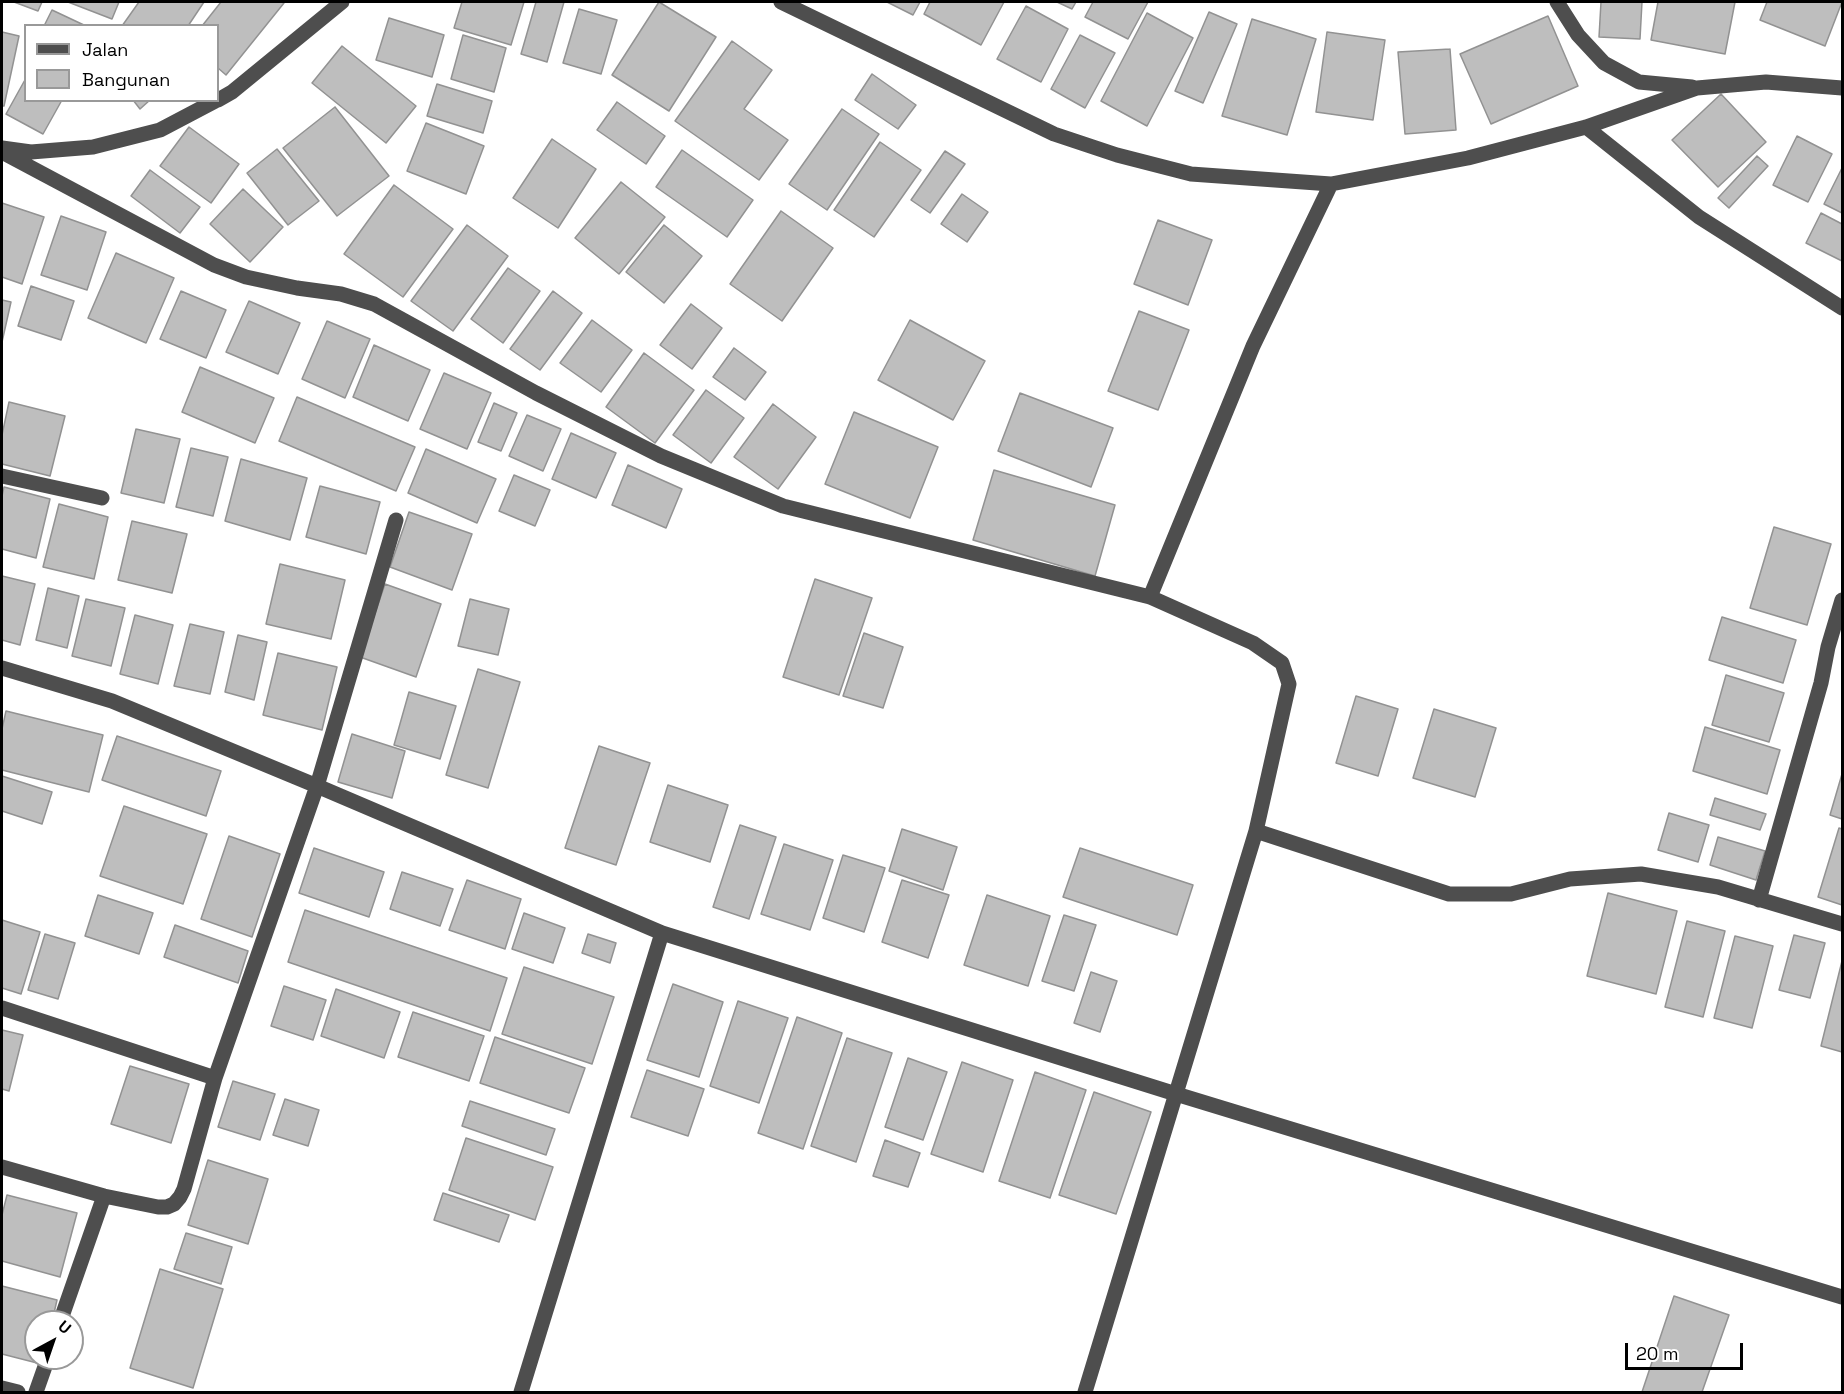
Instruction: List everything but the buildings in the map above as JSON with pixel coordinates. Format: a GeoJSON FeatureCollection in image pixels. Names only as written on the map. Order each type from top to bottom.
{"type":"FeatureCollection","features":[{"type":"Feature","properties":{"kind":"street"},"geometry":{"type":"LineString","coordinates":[[219,99],[232,92],[295,42],[340,2]]}},
{"type":"Feature","properties":{"kind":"street"},"geometry":{"type":"LineString","coordinates":[[781,2],[1054,134],[1116,155],[1191,174],[1331,184],[1468,158],[1586,127],[1697,88]]}},
{"type":"Feature","properties":{"kind":"street"},"geometry":{"type":"LineString","coordinates":[[1557,2],[1578,35],[1604,63],[1639,82],[1697,88],[1766,82],[1842,88]]}},
{"type":"Feature","properties":{"kind":"street"},"geometry":{"type":"LineString","coordinates":[[2,150],[31,152],[93,147],[160,130],[213,102]]}},
{"type":"Feature","properties":{"kind":"street"},"geometry":{"type":"LineString","coordinates":[[1586,127],[1699,217],[1842,308]]}},
{"type":"Feature","properties":{"kind":"street"},"geometry":{"type":"LineString","coordinates":[[2,150],[214,265],[246,276],[297,288],[340,294],[374,304],[536,393],[650,451],[783,506],[1150,597],[1253,643],[1282,663],[1289,684],[1256,831],[1085,1392]]}},
{"type":"Feature","properties":{"kind":"street"},"geometry":{"type":"LineString","coordinates":[[1150,597],[1253,346],[1331,184]]}},
{"type":"Feature","properties":{"kind":"street"},"geometry":{"type":"LineString","coordinates":[[2,476],[102,498]]}},
{"type":"Feature","properties":{"kind":"street"},"geometry":{"type":"LineString","coordinates":[[2,1167],[104,1196],[158,1207],[174,1204],[184,1189],[215,1078],[317,786],[396,520]]}},
{"type":"Feature","properties":{"kind":"street"},"geometry":{"type":"LineString","coordinates":[[1759,900],[1821,683],[1828,647],[1842,600]]}},
{"type":"Feature","properties":{"kind":"street"},"geometry":{"type":"LineString","coordinates":[[2,668],[112,701],[662,933],[1176,1094],[1842,1297]]}},
{"type":"Feature","properties":{"kind":"street"},"geometry":{"type":"LineString","coordinates":[[1256,831],[1449,894],[1511,894],[1570,879],[1641,874],[1718,887],[1842,924]]}},
{"type":"Feature","properties":{"kind":"street"},"geometry":{"type":"LineString","coordinates":[[521,1392],[662,933]]}},
{"type":"Feature","properties":{"kind":"street"},"geometry":{"type":"LineString","coordinates":[[2,1008],[215,1078]]}},
{"type":"Feature","properties":{"kind":"street"},"geometry":{"type":"LineString","coordinates":[[64,1310],[104,1196]]}},
{"type":"Feature","properties":{"kind":"street"},"geometry":{"type":"LineString","coordinates":[[36,1392],[44,1370]]}},
{"type":"Feature","properties":{"kind":"street"},"geometry":{"type":"LineString","coordinates":[[2,1388],[18,1392]]}}]}
